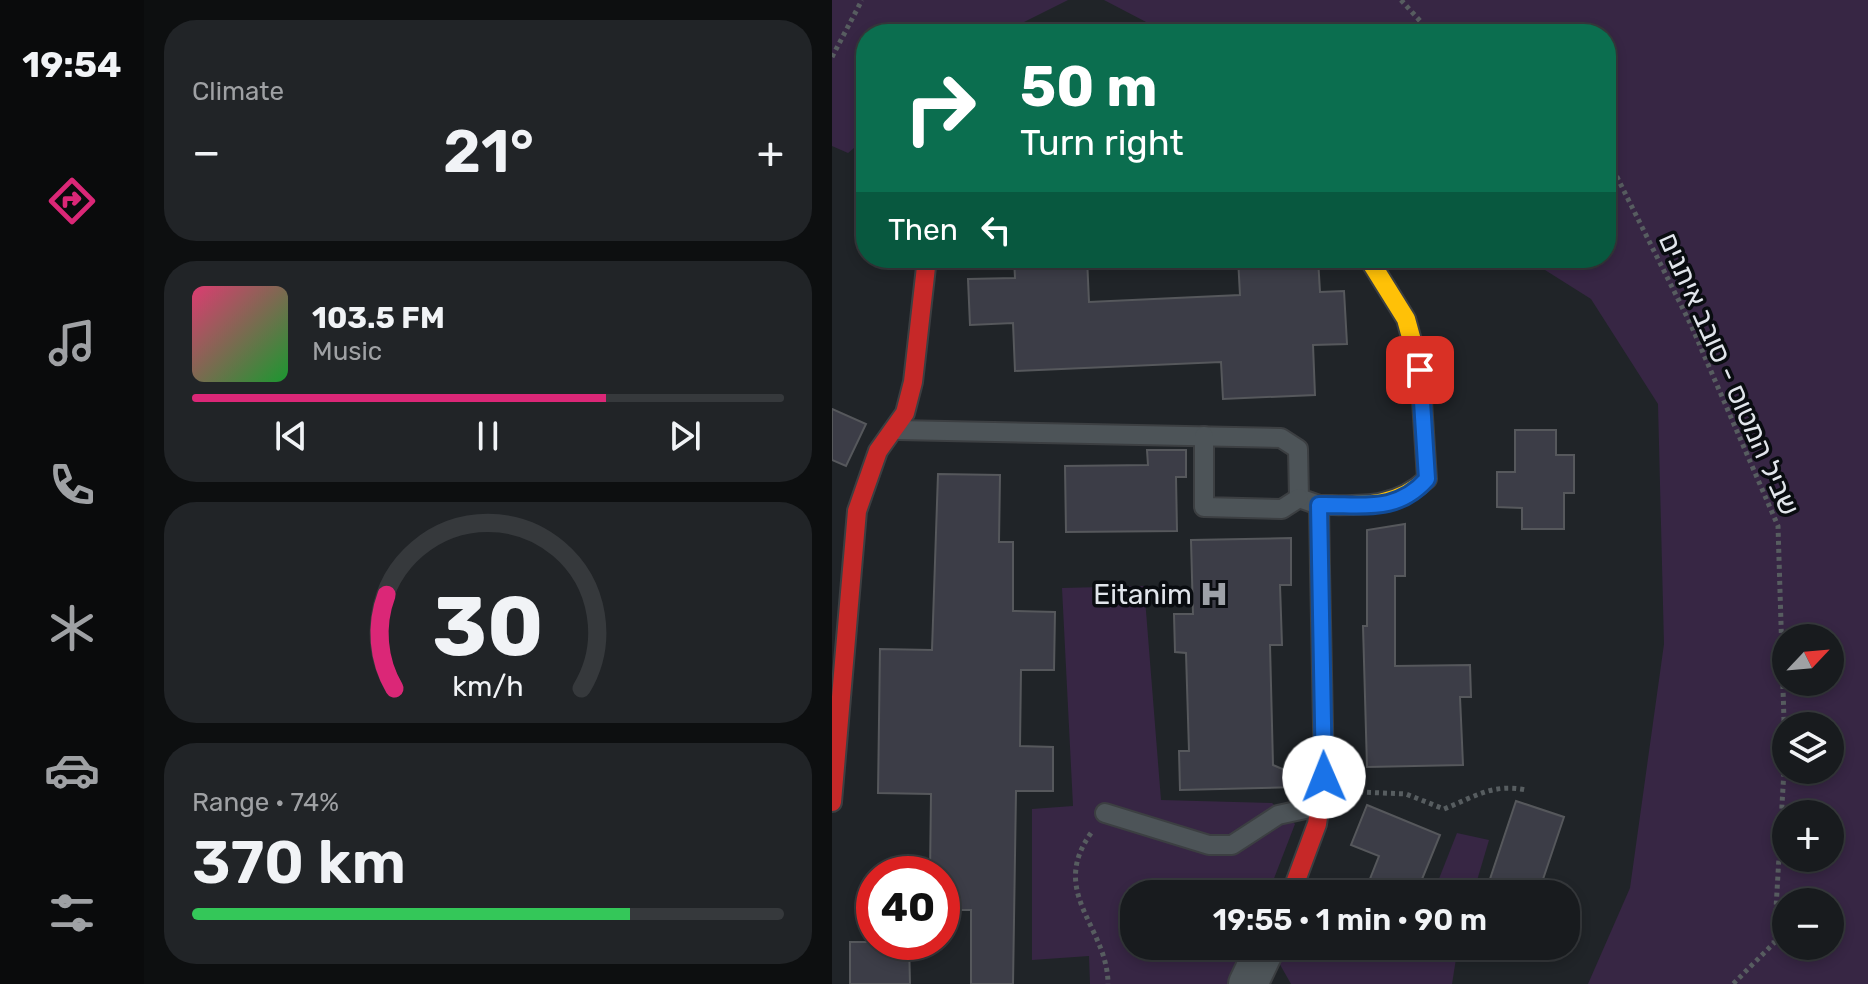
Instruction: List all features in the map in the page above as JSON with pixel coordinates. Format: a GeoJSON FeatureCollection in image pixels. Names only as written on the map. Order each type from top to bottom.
{"type":"FeatureCollection","features":[{"type":"Feature","properties":{"kind":"street"},"geometry":{"type":"LineString","coordinates":[[832,802],[857,511],[878,451],[905,413],[913,382],[926,268]]}},
{"type":"Feature","properties":{"kind":"street"},"geometry":{"type":"LineString","coordinates":[[1298,880],[1321,798],[1319,505],[1395,504],[1412,495],[1427,479],[1420,370],[1396,299],[1375,268]]}},
{"type":"Feature","properties":{"kind":"street"},"geometry":{"type":"LineString","coordinates":[[1248,984],[1259,960]]}},
{"type":"Feature","properties":{"kind":"lane"},"geometry":{"type":"LineString","coordinates":[[893,430],[1281,438],[1298,449],[1299,498]]}},
{"type":"Feature","properties":{"kind":"lane"},"geometry":{"type":"LineString","coordinates":[[1204,436],[1204,507],[1282,509],[1299,498]]}},
{"type":"Feature","properties":{"kind":"lane"},"geometry":{"type":"LineString","coordinates":[[1299,498],[1319,505]]}},
{"type":"Feature","properties":{"kind":"lane"},"geometry":{"type":"LineString","coordinates":[[1105,813],[1209,845],[1232,845],[1278,815],[1321,798]]}},
{"type":"Feature","properties":{"kind":"path"},"geometry":{"type":"LineString","coordinates":[[832,57],[862,0]]}},
{"type":"Feature","properties":{"kind":"path"},"geometry":{"type":"LineString","coordinates":[[1401,0],[1423,24]]}},
{"type":"Feature","properties":{"kind":"path","name":"שביל המטוס - סובב איתנים"},"geometry":{"type":"LineString","coordinates":[[1616,175],[1691,325],[1778,526],[1785,753],[1774,943],[1733,984]]}},
{"type":"Feature","properties":{"kind":"path"},"geometry":{"type":"LineString","coordinates":[[1321,798],[1406,794],[1444,809],[1487,789],[1505,785],[1526,790]]}},
{"type":"Feature","properties":{"kind":"path"},"geometry":{"type":"LineString","coordinates":[[1105,813],[1080,848],[1074,878],[1080,906],[1108,964],[1108,984]]}},
{"type":"Feature","properties":{"kind":"shaded area"},"geometry":{"type":"Polygon","coordinates":[[[832,0],[1068,0],[1020,24],[856,24],[856,146],[848,153],[832,146],[832,0]]]}},
{"type":"Feature","properties":{"kind":"shaded area"},"geometry":{"type":"Polygon","coordinates":[[[1104,0],[1868,0],[1868,984],[1588,984],[1630,888],[1664,644],[1658,404],[1591,299],[1542,268],[1616,268],[1616,24],[1150,24],[1104,0]]]}},
{"type":"Feature","properties":{"kind":"shaded area"},"geometry":{"type":"Polygon","coordinates":[[[1144,586],[1161,800],[1272,803],[1295,824],[1273,880],[1120,880],[1120,960],[1242,960],[1233,984],[1090,984],[1089,956],[1032,960],[1032,809],[1073,806],[1062,588],[1144,586]]]}},
{"type":"Feature","properties":{"kind":"shaded area"},"geometry":{"type":"Polygon","coordinates":[[[1457,833],[1489,840],[1477,880],[1439,880],[1457,833]]]}},
{"type":"Feature","properties":{"kind":"shaded area"},"geometry":{"type":"Polygon","coordinates":[[[1456,960],[1452,984],[1291,984],[1278,961],[1456,960]]]}},
{"type":"Feature","properties":{"kind":"building"},"geometry":{"type":"Polygon","coordinates":[[[1014,268],[1087,268],[1089,302],[1240,295],[1239,268],[1319,268],[1320,292],[1344,291],[1347,344],[1313,345],[1315,395],[1223,399],[1221,362],[1015,371],[1013,323],[970,325],[968,279],[1015,278],[1014,268]]]}},
{"type":"Feature","properties":{"kind":"building"},"geometry":{"type":"Polygon","coordinates":[[[832,409],[866,424],[846,466],[832,460],[832,409]]]}},
{"type":"Feature","properties":{"kind":"building"},"geometry":{"type":"Polygon","coordinates":[[[1515,430],[1556,430],[1556,455],[1574,455],[1574,493],[1564,493],[1564,529],[1522,529],[1522,508],[1497,507],[1497,472],[1515,472],[1515,430]]]}},
{"type":"Feature","properties":{"kind":"building"},"geometry":{"type":"Polygon","coordinates":[[[1147,450],[1186,450],[1186,477],[1176,477],[1177,531],[1066,532],[1065,466],[1148,465],[1147,450]]]}},
{"type":"Feature","properties":{"kind":"building"},"geometry":{"type":"Polygon","coordinates":[[[938,474],[1000,475],[999,542],[1013,542],[1013,611],[1055,612],[1054,670],[1021,670],[1020,746],[1053,747],[1053,791],[1016,791],[1013,984],[971,984],[971,910],[960,910],[960,856],[930,856],[931,794],[878,793],[880,649],[932,650],[938,474]]]}},
{"type":"Feature","properties":{"kind":"building"},"geometry":{"type":"Polygon","coordinates":[[[1405,524],[1405,576],[1395,576],[1395,666],[1470,665],[1471,697],[1460,697],[1463,765],[1367,767],[1363,626],[1367,626],[1367,530],[1405,524]]]}},
{"type":"Feature","properties":{"kind":"building"},"geometry":{"type":"Polygon","coordinates":[[[1291,538],[1291,585],[1280,585],[1282,645],[1270,645],[1273,765],[1299,776],[1297,787],[1180,790],[1179,751],[1189,751],[1186,653],[1175,652],[1174,614],[1193,614],[1191,540],[1291,538]]]}},
{"type":"Feature","properties":{"kind":"building"},"geometry":{"type":"Polygon","coordinates":[[[1516,801],[1564,817],[1543,880],[1490,880],[1516,801]]]}},
{"type":"Feature","properties":{"kind":"building"},"geometry":{"type":"Polygon","coordinates":[[[1367,805],[1440,835],[1422,880],[1370,880],[1379,856],[1351,845],[1367,805]]]}},
{"type":"Feature","properties":{"kind":"building"},"geometry":{"type":"Polygon","coordinates":[[[850,942],[856,942],[856,960],[909,960],[910,984],[850,984],[850,942]]]}},
{"type":"Feature","properties":{"kind":"traffic: slow"},"geometry":{"type":"LineString","coordinates":[[1320,569],[1319,505],[1363,505],[1390,500],[1415,489],[1427,479],[1420,370],[1406,319],[1374,268]]}},
{"type":"Feature","properties":{"kind":"traffic: jam"},"geometry":{"type":"LineString","coordinates":[[832,802],[857,511],[878,451],[905,413],[913,382],[926,268]]}},
{"type":"Feature","properties":{"kind":"traffic: jam"},"geometry":{"type":"LineString","coordinates":[[1296,880],[1317,824],[1324,777],[1320,569]]}},
{"type":"Feature","properties":{"kind":"place","name":"Eitanim"},"geometry":{"type":"Point","coordinates":[1214,594]}},
{"type":"Feature","properties":{"kind":"route"},"geometry":{"type":"LineString","coordinates":[[1324,777],[1319,505],[1395,504],[1412,495],[1427,479],[1420,370]]}}]}
